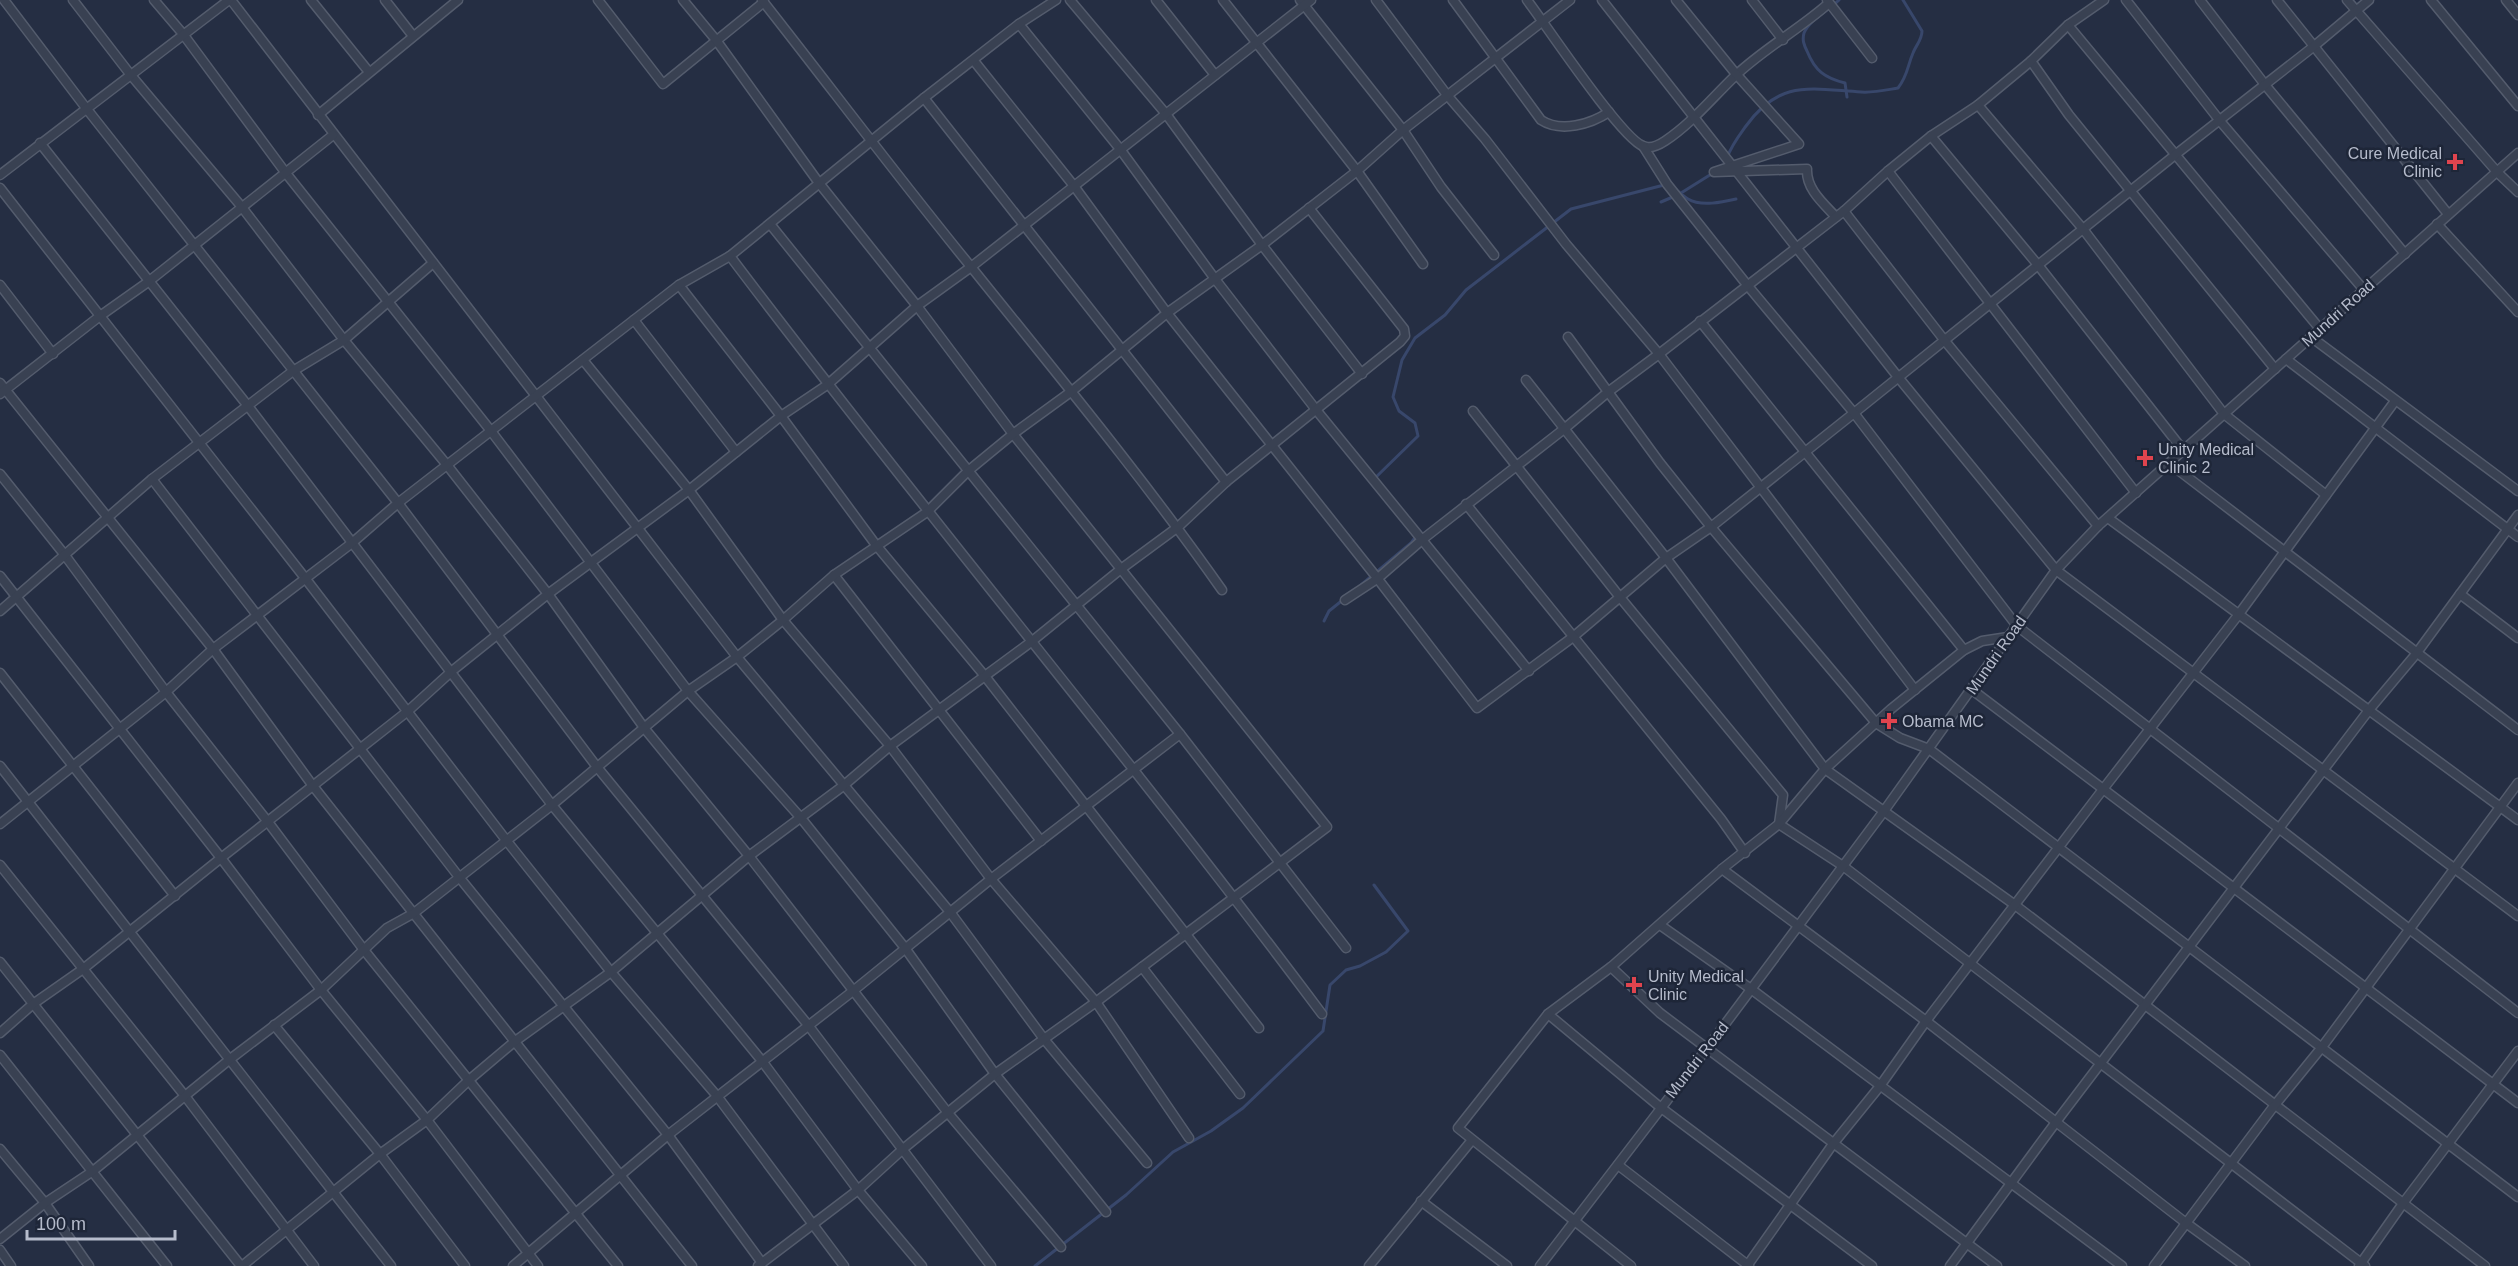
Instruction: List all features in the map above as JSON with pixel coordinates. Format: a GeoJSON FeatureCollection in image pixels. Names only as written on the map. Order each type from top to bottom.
{"type":"FeatureCollection","features":[{"type":"Feature","properties":{"kind":"street"},"geometry":{"type":"LineString","coordinates":[[4,0],[86,108],[398,503],[597,767],[808,1025],[991,1266]]}},
{"type":"Feature","properties":{"kind":"street"},"geometry":{"type":"LineString","coordinates":[[73,0],[130,74],[242,206],[344,340],[447,465],[548,594],[645,729],[749,856],[948,1113],[1061,1247]]}},
{"type":"Feature","properties":{"kind":"street"},"geometry":{"type":"LineString","coordinates":[[154,0],[183,34],[285,172],[491,431],[688,691],[801,818],[905,948],[995,1074],[1106,1212]]}},
{"type":"Feature","properties":{"kind":"street"},"geometry":{"type":"LineString","coordinates":[[311,0],[369,72]]}},
{"type":"Feature","properties":{"kind":"street"},"geometry":{"type":"LineString","coordinates":[[385,0],[413,36]]}},
{"type":"Feature","properties":{"kind":"street"},"geometry":{"type":"LineString","coordinates":[[318,116],[457,0]]}},
{"type":"Feature","properties":{"kind":"street"},"geometry":{"type":"LineString","coordinates":[[598,0],[663,84],[763,1],[1178,527],[1222,591]]}},
{"type":"Feature","properties":{"kind":"street"},"geometry":{"type":"LineString","coordinates":[[152,479],[459,877],[668,1135],[760,1264],[858,1190],[903,1149],[995,1074],[1096,1002],[1184,933],[1327,827],[1013,434],[917,306],[819,183],[716,40],[683,0]]}},
{"type":"Feature","properties":{"kind":"street"},"geometry":{"type":"LineString","coordinates":[[0,824],[166,692],[213,649],[352,543],[398,503],[679,285],[730,256],[924,98],[1019,24],[1056,0]]}},
{"type":"Feature","properties":{"kind":"street"},"geometry":{"type":"LineString","coordinates":[[1070,0],[1166,114],[1262,245],[1362,374]]}},
{"type":"Feature","properties":{"kind":"street"},"geometry":{"type":"LineString","coordinates":[[1156,0],[1215,75]]}},
{"type":"Feature","properties":{"kind":"street"},"geometry":{"type":"LineString","coordinates":[[1223,0],[1357,171],[1423,264]]}},
{"type":"Feature","properties":{"kind":"street"},"geometry":{"type":"LineString","coordinates":[[1376,0],[1447,95],[1566,244],[1659,354],[1915,690]]}},
{"type":"Feature","properties":{"kind":"street"},"geometry":{"type":"LineString","coordinates":[[1453,0],[1541,120],[1559,127],[1596,121],[1610,112]]}},
{"type":"Feature","properties":{"kind":"street"},"geometry":{"type":"LineString","coordinates":[[1527,0],[1610,112],[1632,139],[1643,146],[1667,184],[1854,413],[2017,626],[2518,1013]]}},
{"type":"Feature","properties":{"kind":"street"},"geometry":{"type":"LineString","coordinates":[[0,1239],[45,1203],[93,1171],[138,1136],[273,1024],[321,990],[387,928],[414,913],[552,805],[688,691],[737,657],[783,620],[834,575],[927,512],[968,471],[1013,434],[1072,391],[1167,313],[1262,245],[1357,171],[1403,130],[1570,0]]}},
{"type":"Feature","properties":{"kind":"street"},"geometry":{"type":"LineString","coordinates":[[1602,0],[1798,246],[1898,377],[2056,570],[2194,671],[2518,916]]}},
{"type":"Feature","properties":{"kind":"street"},"geometry":{"type":"LineString","coordinates":[[1676,0],[1736,74],[1799,144],[1714,172],[1807,169],[1807,179],[1811,189],[1836,217]]}},
{"type":"Feature","properties":{"kind":"street"},"geometry":{"type":"LineString","coordinates":[[1752,0],[1783,40]]}},
{"type":"Feature","properties":{"kind":"street"},"geometry":{"type":"LineString","coordinates":[[1345,600],[1377,579],[1466,504],[1564,429],[1608,392],[1836,217],[1931,136],[1978,105],[2031,61],[2068,25],[2104,0]]}},
{"type":"Feature","properties":{"kind":"street"},"geometry":{"type":"LineString","coordinates":[[2126,0],[2220,121],[2364,290]]}},
{"type":"Feature","properties":{"kind":"street"},"geometry":{"type":"LineString","coordinates":[[2200,0],[2265,86],[2404,254]]}},
{"type":"Feature","properties":{"kind":"street"},"geometry":{"type":"LineString","coordinates":[[2277,0],[2448,214]]}},
{"type":"Feature","properties":{"kind":"street"},"geometry":{"type":"LineString","coordinates":[[2348,0],[2355,11],[2498,173],[2518,192]]}},
{"type":"Feature","properties":{"kind":"street"},"geometry":{"type":"LineString","coordinates":[[974,61],[1074,186],[1167,313],[1477,708],[1573,637],[1666,558],[1711,527],[2175,155],[2265,86],[2369,0]]}},
{"type":"Feature","properties":{"kind":"street"},"geometry":{"type":"LineString","coordinates":[[2431,0],[2518,106]]}},
{"type":"Feature","properties":{"kind":"street"},"geometry":{"type":"LineString","coordinates":[[2506,0],[2518,15]]}},
{"type":"Feature","properties":{"kind":"street"},"geometry":{"type":"LineString","coordinates":[[0,175],[227,1],[638,526],[737,657],[950,912],[1044,1039],[1148,1163]]}},
{"type":"Feature","properties":{"kind":"street"},"geometry":{"type":"LineString","coordinates":[[0,1033],[33,1004],[83,969],[408,711],[452,671],[548,594],[688,490],[781,416],[827,385],[917,306],[971,267],[1305,2],[1403,130],[1441,187],[1494,255]]}},
{"type":"Feature","properties":{"kind":"street"},"geometry":{"type":"LineString","coordinates":[[1643,146],[1656,146],[1664,142],[1694,118],[1736,74],[1783,40],[1828,2],[1872,58]]}},
{"type":"Feature","properties":{"kind":"street"},"geometry":{"type":"LineString","coordinates":[[1019,24],[1120,148],[1215,279],[1317,411],[1529,671]]}},
{"type":"Feature","properties":{"kind":"street"},"geometry":{"type":"LineString","coordinates":[[2068,25],[2320,329]]}},
{"type":"Feature","properties":{"kind":"street"},"geometry":{"type":"LineString","coordinates":[[2031,61],[2069,115],[2275,369]]}},
{"type":"Feature","properties":{"kind":"street"},"geometry":{"type":"LineString","coordinates":[[924,98],[1226,482]]}},
{"type":"Feature","properties":{"kind":"street"},"geometry":{"type":"LineString","coordinates":[[1978,105],[2083,229],[2224,414],[2326,495]]}},
{"type":"Feature","properties":{"kind":"street"},"geometry":{"type":"LineString","coordinates":[[333,135],[194,243],[148,282],[100,316],[53,354],[2,389],[213,649],[313,786],[692,1266]]}},
{"type":"Feature","properties":{"kind":"street"},"geometry":{"type":"LineString","coordinates":[[1931,136],[2038,266],[2183,450]]}},
{"type":"Feature","properties":{"kind":"street"},"geometry":{"type":"LineString","coordinates":[[40,143],[248,406],[552,805],[655,933],[762,1060],[858,1190],[922,1266]]}},
{"type":"Feature","properties":{"kind":"street","name":"Mundri Road"},"geometry":{"type":"LineString","coordinates":[[1540,1266],[1708,1047],[1884,811],[2056,570],[2098,526],[2518,153]]}},
{"type":"Feature","properties":{"kind":"street"},"geometry":{"type":"LineString","coordinates":[[1888,171],[2136,493]]}},
{"type":"Feature","properties":{"kind":"street"},"geometry":{"type":"LineString","coordinates":[[0,188],[201,443],[506,840],[611,972],[717,1096],[844,1266]]}},
{"type":"Feature","properties":{"kind":"street"},"geometry":{"type":"LineString","coordinates":[[0,962],[241,1266],[380,1154],[427,1120],[514,1042],[611,972],[749,856],[1178,527],[1226,482],[1400,342],[1405,336],[1404,329],[1309,208]]}},
{"type":"Feature","properties":{"kind":"street"},"geometry":{"type":"LineString","coordinates":[[1844,210],[1945,341],[2098,526]]}},
{"type":"Feature","properties":{"kind":"street"},"geometry":{"type":"LineString","coordinates":[[770,224],[1180,734],[1346,948]]}},
{"type":"Feature","properties":{"kind":"street"},"geometry":{"type":"LineString","coordinates":[[2437,224],[2518,312]]}},
{"type":"Feature","properties":{"kind":"street"},"geometry":{"type":"LineString","coordinates":[[730,256],[927,512],[1235,897],[1322,1014]]}},
{"type":"Feature","properties":{"kind":"street"},"geometry":{"type":"LineString","coordinates":[[0,611],[152,479],[293,371],[344,340],[433,263]]}},
{"type":"Feature","properties":{"kind":"street"},"geometry":{"type":"LineString","coordinates":[[0,285],[53,354]]}},
{"type":"Feature","properties":{"kind":"street"},"geometry":{"type":"LineString","coordinates":[[679,285],[781,416],[876,545],[984,675],[1259,1028]]}},
{"type":"Feature","properties":{"kind":"street"},"geometry":{"type":"LineString","coordinates":[[634,320],[736,452]]}},
{"type":"Feature","properties":{"kind":"street"},"geometry":{"type":"LineString","coordinates":[[1700,321],[1964,650]]}},
{"type":"Feature","properties":{"kind":"street"},"geometry":{"type":"LineString","coordinates":[[2312,336],[2395,401],[2518,491]]}},
{"type":"Feature","properties":{"kind":"street"},"geometry":{"type":"LineString","coordinates":[[1568,337],[1711,527],[1876,723],[1900,738],[1929,749],[2518,1197]]}},
{"type":"Feature","properties":{"kind":"street"},"geometry":{"type":"LineString","coordinates":[[2286,359],[2518,537]]}},
{"type":"Feature","properties":{"kind":"street"},"geometry":{"type":"LineString","coordinates":[[583,360],[688,490],[783,620],[890,746],[990,879],[1096,1002],[1189,1138]]}},
{"type":"Feature","properties":{"kind":"street"},"geometry":{"type":"LineString","coordinates":[[1526,380],[1666,558],[1825,769],[2015,905],[2485,1266]]}},
{"type":"Feature","properties":{"kind":"street"},"geometry":{"type":"LineString","coordinates":[[1618,1165],[1748,1266],[1833,1144],[1880,1086],[1926,1021],[2103,788],[2240,614],[2395,401]]}},
{"type":"Feature","properties":{"kind":"street"},"geometry":{"type":"LineString","coordinates":[[1473,411],[1619,596],[1783,795],[1779,824]]}},
{"type":"Feature","properties":{"kind":"street"},"geometry":{"type":"LineString","coordinates":[[2169,463],[2518,730]]}},
{"type":"Feature","properties":{"kind":"street"},"geometry":{"type":"LineString","coordinates":[[0,474],[64,554],[166,692],[364,950],[618,1266]]}},
{"type":"Feature","properties":{"kind":"street"},"geometry":{"type":"LineString","coordinates":[[1466,504],[1721,819],[1745,853]]}},
{"type":"Feature","properties":{"kind":"street"},"geometry":{"type":"LineString","coordinates":[[1950,1266],[2056,1122],[2325,771],[2369,710],[2416,654],[2518,515]]}},
{"type":"Feature","properties":{"kind":"street"},"geometry":{"type":"LineString","coordinates":[[2108,518],[2518,820]]}},
{"type":"Feature","properties":{"kind":"street"},"geometry":{"type":"LineString","coordinates":[[834,575],[1041,841]]}},
{"type":"Feature","properties":{"kind":"street"},"geometry":{"type":"LineString","coordinates":[[0,576],[221,858],[321,990],[427,1120],[538,1266]]}},
{"type":"Feature","properties":{"kind":"street"},"geometry":{"type":"LineString","coordinates":[[2460,594],[2518,638]]}},
{"type":"Feature","properties":{"kind":"street"},"geometry":{"type":"LineString","coordinates":[[1631,1266],[1458,1128],[1548,1014],[1611,968],[1722,869],[1779,824],[1825,769],[1915,690],[1964,650],[1982,641],[2008,637]]}},
{"type":"Feature","properties":{"kind":"street"},"geometry":{"type":"LineString","coordinates":[[0,673],[175,896]]}},
{"type":"Feature","properties":{"kind":"street"},"geometry":{"type":"LineString","coordinates":[[1971,689],[2518,1103]]}},
{"type":"Feature","properties":{"kind":"street"},"geometry":{"type":"LineString","coordinates":[[513,1266],[668,1135],[762,1060],[853,991],[990,879],[1180,734]]}},
{"type":"Feature","properties":{"kind":"street"},"geometry":{"type":"LineString","coordinates":[[0,766],[332,1194],[391,1266]]}},
{"type":"Feature","properties":{"kind":"street"},"geometry":{"type":"LineString","coordinates":[[2154,1266],[2229,1164],[2322,1047],[2518,783]]}},
{"type":"Feature","properties":{"kind":"street"},"geometry":{"type":"LineString","coordinates":[[1779,824],[1843,866],[2362,1265],[2404,1202],[2518,1051]]}},
{"type":"Feature","properties":{"kind":"street"},"geometry":{"type":"LineString","coordinates":[[0,865],[185,1096],[314,1266]]}},
{"type":"Feature","properties":{"kind":"street"},"geometry":{"type":"LineString","coordinates":[[1722,869],[1926,1021],[2186,1223],[2245,1266]]}},
{"type":"Feature","properties":{"kind":"street"},"geometry":{"type":"LineString","coordinates":[[1660,925],[1751,989],[2121,1266]]}},
{"type":"Feature","properties":{"kind":"street"},"geometry":{"type":"LineString","coordinates":[[1142,967],[1240,1094]]}},
{"type":"Feature","properties":{"kind":"street"},"geometry":{"type":"LineString","coordinates":[[1611,968],[1660,1013],[1997,1266]]}},
{"type":"Feature","properties":{"kind":"street"},"geometry":{"type":"LineString","coordinates":[[1548,1014],[1660,1107],[1872,1266]]}},
{"type":"Feature","properties":{"kind":"street"},"geometry":{"type":"LineString","coordinates":[[273,1024],[380,1154],[465,1266]]}},
{"type":"Feature","properties":{"kind":"street"},"geometry":{"type":"LineString","coordinates":[[0,1054],[167,1266]]}},
{"type":"Feature","properties":{"kind":"street"},"geometry":{"type":"LineString","coordinates":[[1372,1265],[1472,1140]]}},
{"type":"Feature","properties":{"kind":"street"},"geometry":{"type":"LineString","coordinates":[[0,1149],[45,1203],[89,1266]]}},
{"type":"Feature","properties":{"kind":"street"},"geometry":{"type":"LineString","coordinates":[[1421,1201],[1507,1266]]}},
{"type":"Feature","properties":{"kind":"street"},"geometry":{"type":"LineString","coordinates":[[0,1250],[11,1266]]}},
{"type":"Feature","properties":{"kind":"waterway"},"geometry":{"type":"LineString","coordinates":[[1839,0],[1810,24],[1804,33],[1803,40],[1817,69],[1826,76],[1845,83],[1847,97]]}},
{"type":"Feature","properties":{"kind":"waterway"},"geometry":{"type":"LineString","coordinates":[[1727,158],[1746,126],[1759,111],[1771,100],[1784,94],[1811,89],[1866,92],[1898,88],[1906,75],[1922,31],[1903,0]]}},
{"type":"Feature","properties":{"kind":"waterway"},"geometry":{"type":"LineString","coordinates":[[1681,193],[1713,173]]}},
{"type":"Feature","properties":{"kind":"waterway"},"geometry":{"type":"LineString","coordinates":[[1374,479],[1418,436],[1415,423],[1399,411],[1393,397],[1402,360],[1415,338],[1445,315],[1466,290],[1571,209],[1664,185]]}},
{"type":"Feature","properties":{"kind":"waterway"},"geometry":{"type":"LineString","coordinates":[[1673,188],[1688,199],[1699,203],[1736,199]]}},
{"type":"Feature","properties":{"kind":"waterway"},"geometry":{"type":"LineString","coordinates":[[1661,202],[1675,196]]}},
{"type":"Feature","properties":{"kind":"waterway"},"geometry":{"type":"LineString","coordinates":[[1361,585],[1411,543],[1416,536]]}},
{"type":"Feature","properties":{"kind":"waterway"},"geometry":{"type":"LineString","coordinates":[[1324,621],[1329,611],[1344,599]]}},
{"type":"Feature","properties":{"kind":"waterway"},"geometry":{"type":"LineString","coordinates":[[1035,1266],[1126,1195],[1173,1152],[1211,1131],[1243,1108],[1323,1031],[1330,985],[1346,970],[1360,966],[1386,952],[1408,931],[1374,885]]}},
{"type":"Feature","properties":{"kind":"place","name":"Cure Medical Clinic"},"geometry":{"type":"Point","coordinates":[2455,162]}},
{"type":"Feature","properties":{"kind":"place","name":"Unity Medical Clinic 2"},"geometry":{"type":"Point","coordinates":[2145,458]}},
{"type":"Feature","properties":{"kind":"place","name":"Obama MC"},"geometry":{"type":"Point","coordinates":[1889,721]}},
{"type":"Feature","properties":{"kind":"place","name":"Unity Medical Clinic"},"geometry":{"type":"Point","coordinates":[1634,985]}}]}
